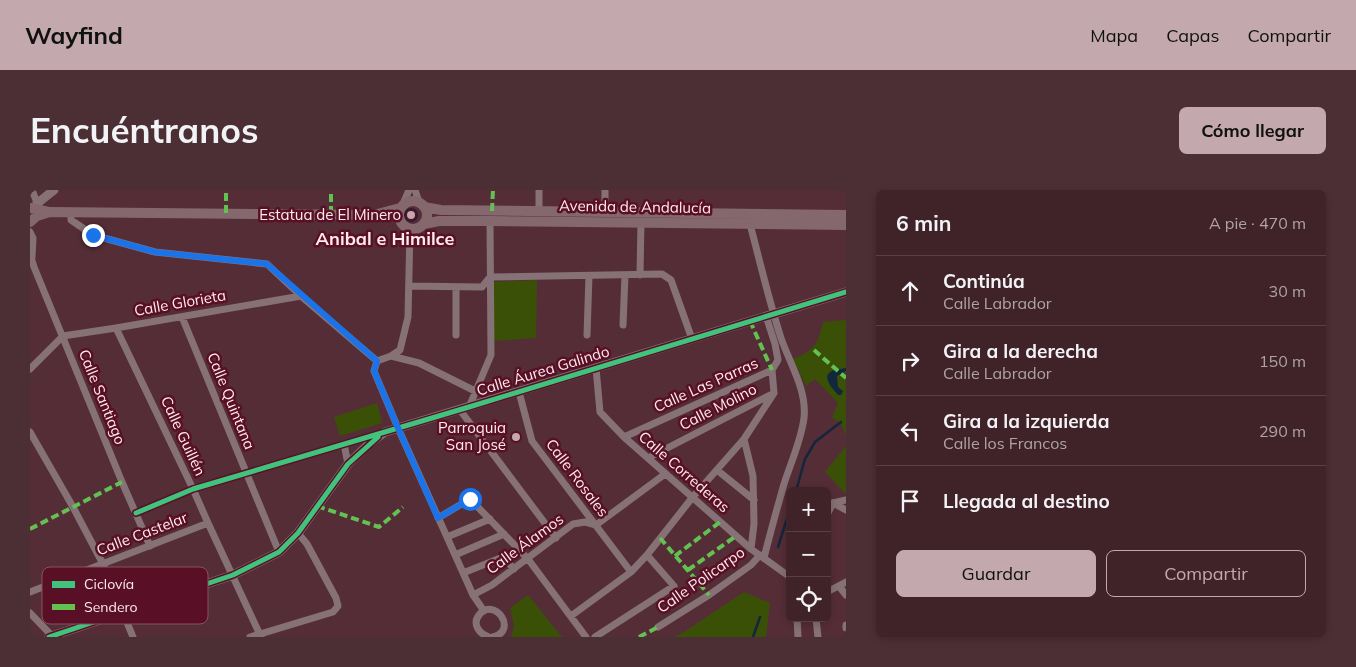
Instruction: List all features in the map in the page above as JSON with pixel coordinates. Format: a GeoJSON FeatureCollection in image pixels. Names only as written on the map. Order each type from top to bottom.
{"type":"FeatureCollection","features":[{"type":"Feature","properties":{"kind":"main road"},"geometry":{"type":"LineString","coordinates":[[31,221],[37,216],[50,212],[374,215],[418,228],[424,224],[427,216],[422,205],[412,201],[374,215]]}},
{"type":"Feature","properties":{"kind":"main road","name":"Avenida de Andalucía"},"geometry":{"type":"LineString","coordinates":[[422,205],[441,210],[846,215]]}},
{"type":"Feature","properties":{"kind":"main road"},"geometry":{"type":"LineString","coordinates":[[35,206],[50,212]]}},
{"type":"Feature","properties":{"kind":"main road"},"geometry":{"type":"LineString","coordinates":[[402,206],[398,216],[406,226]]}},
{"type":"Feature","properties":{"kind":"main road","name":"Avenida de Andalucía"},"geometry":{"type":"LineString","coordinates":[[424,224],[439,221],[490,221],[846,225]]}},
{"type":"Feature","properties":{"kind":"street"},"geometry":{"type":"LineString","coordinates":[[31,221],[36,200],[32,190]]}},
{"type":"Feature","properties":{"kind":"street"},"geometry":{"type":"LineString","coordinates":[[35,206],[54,190]]}},
{"type":"Feature","properties":{"kind":"street"},"geometry":{"type":"LineString","coordinates":[[402,206],[409,190]]}},
{"type":"Feature","properties":{"kind":"street"},"geometry":{"type":"LineString","coordinates":[[414,190],[422,205]]}},
{"type":"Feature","properties":{"kind":"street"},"geometry":{"type":"LineString","coordinates":[[539,190],[539,211]]}},
{"type":"Feature","properties":{"kind":"street"},"geometry":{"type":"LineString","coordinates":[[605,190],[605,212]]}},
{"type":"Feature","properties":{"kind":"street"},"geometry":{"type":"LineString","coordinates":[[71,212],[71,220],[93,235],[131,246],[155,252],[267,264],[301,296],[377,361]]}},
{"type":"Feature","properties":{"kind":"street"},"geometry":{"type":"LineString","coordinates":[[469,407],[491,355],[490,221]]}},
{"type":"Feature","properties":{"kind":"street"},"geometry":{"type":"LineString","coordinates":[[640,275],[641,222]]}},
{"type":"Feature","properties":{"kind":"street"},"geometry":{"type":"LineString","coordinates":[[571,616],[631,572],[647,555],[692,498],[744,439],[774,393],[772,370],[778,360],[750,224]]}},
{"type":"Feature","properties":{"kind":"street"},"geometry":{"type":"LineString","coordinates":[[377,361],[391,356],[400,350],[408,316],[409,286],[406,226]]}},
{"type":"Feature","properties":{"kind":"street","name":"Calle Santiago"},"geometry":{"type":"LineString","coordinates":[[30,232],[33,238],[31,255],[34,267],[150,546]]}},
{"type":"Feature","properties":{"kind":"street"},"geometry":{"type":"LineString","coordinates":[[490,277],[662,274],[671,280],[692,339]]}},
{"type":"Feature","properties":{"kind":"street"},"geometry":{"type":"LineString","coordinates":[[624,325],[625,275]]}},
{"type":"Feature","properties":{"kind":"street"},"geometry":{"type":"LineString","coordinates":[[587,335],[589,276]]}},
{"type":"Feature","properties":{"kind":"street"},"geometry":{"type":"LineString","coordinates":[[409,286],[482,287],[490,277]]}},
{"type":"Feature","properties":{"kind":"street"},"geometry":{"type":"LineString","coordinates":[[456,287],[456,335]]}},
{"type":"Feature","properties":{"kind":"street","name":"Calle Áurea Galindo"},"geometry":{"type":"LineString","coordinates":[[136,513],[193,489],[846,292]]}},
{"type":"Feature","properties":{"kind":"street","name":"Calle Glorieta"},"geometry":{"type":"LineString","coordinates":[[63,336],[301,296]]}},
{"type":"Feature","properties":{"kind":"street"},"geometry":{"type":"LineString","coordinates":[[762,557],[800,437],[804,418],[804,402],[800,385],[770,315]]}},
{"type":"Feature","properties":{"kind":"street","name":"Calle Quintana"},"geometry":{"type":"LineString","coordinates":[[182,317],[279,552]]}},
{"type":"Feature","properties":{"kind":"street","name":"Calle Guillén"},"geometry":{"type":"LineString","coordinates":[[116,328],[193,489],[260,636]]}},
{"type":"Feature","properties":{"kind":"street"},"geometry":{"type":"LineString","coordinates":[[30,369],[63,336]]}},
{"type":"Feature","properties":{"kind":"street"},"geometry":{"type":"LineString","coordinates":[[391,356],[419,362],[475,391]]}},
{"type":"Feature","properties":{"kind":"street"},"geometry":{"type":"LineString","coordinates":[[377,361],[374,371],[398,428],[463,574],[473,595],[484,611]]}},
{"type":"Feature","properties":{"kind":"street","name":"Calle Correderas"},"geometry":{"type":"LineString","coordinates":[[596,368],[600,412],[624,437],[692,498],[751,549],[786,574]]}},
{"type":"Feature","properties":{"kind":"street","name":"Calle Las Parras"},"geometry":{"type":"LineString","coordinates":[[624,437],[772,370]]}},
{"type":"Feature","properties":{"kind":"street","name":"Calle Rosales"},"geometry":{"type":"LineString","coordinates":[[519,392],[532,441],[631,572]]}},
{"type":"Feature","properties":{"kind":"street","name":"Calle Molino"},"geometry":{"type":"LineString","coordinates":[[648,458],[774,393]]}},
{"type":"Feature","properties":{"kind":"street"},"geometry":{"type":"LineString","coordinates":[[460,410],[556,538]]}},
{"type":"Feature","properties":{"kind":"street"},"geometry":{"type":"LineString","coordinates":[[30,432],[73,507],[104,567]]}},
{"type":"Feature","properties":{"kind":"street"},"geometry":{"type":"LineString","coordinates":[[208,583],[233,575],[279,552],[298,533],[348,464],[385,432]]}},
{"type":"Feature","properties":{"kind":"street"},"geometry":{"type":"LineString","coordinates":[[744,439],[753,476],[754,524],[751,549]]}},
{"type":"Feature","properties":{"kind":"street"},"geometry":{"type":"LineString","coordinates":[[344,444],[348,464]]}},
{"type":"Feature","properties":{"kind":"street"},"geometry":{"type":"LineString","coordinates":[[717,470],[754,500]]}},
{"type":"Feature","properties":{"kind":"street"},"geometry":{"type":"LineString","coordinates":[[596,525],[665,474]]}},
{"type":"Feature","properties":{"kind":"street"},"geometry":{"type":"LineString","coordinates":[[438,518],[470,499],[528,559],[586,637]]}},
{"type":"Feature","properties":{"kind":"street"},"geometry":{"type":"LineString","coordinates":[[833,503],[846,500]]}},
{"type":"Feature","properties":{"kind":"street"},"geometry":{"type":"LineString","coordinates":[[833,503],[846,510]]}},
{"type":"Feature","properties":{"kind":"street"},"geometry":{"type":"LineString","coordinates":[[831,507],[833,503]]}},
{"type":"Feature","properties":{"kind":"street"},"geometry":{"type":"LineString","coordinates":[[447,537],[490,519]]}},
{"type":"Feature","properties":{"kind":"street","name":"Calle Álamos"},"geometry":{"type":"LineString","coordinates":[[473,595],[492,585],[573,524],[585,522],[596,525]]}},
{"type":"Feature","properties":{"kind":"street","name":"Calle Castelar"},"geometry":{"type":"LineString","coordinates":[[95,567],[208,523]]}},
{"type":"Feature","properties":{"kind":"street"},"geometry":{"type":"LineString","coordinates":[[250,637],[260,636],[333,612],[338,606],[336,598],[307,544],[298,533]]}},
{"type":"Feature","properties":{"kind":"street"},"geometry":{"type":"LineString","coordinates":[[455,555],[504,534]]}},
{"type":"Feature","properties":{"kind":"street"},"geometry":{"type":"LineString","coordinates":[[595,637],[674,586],[647,555]]}},
{"type":"Feature","properties":{"kind":"street"},"geometry":{"type":"LineString","coordinates":[[463,574],[503,557],[514,569]]}},
{"type":"Feature","properties":{"kind":"street","name":"Calle Policarpo"},"geometry":{"type":"LineString","coordinates":[[658,627],[709,595],[762,557]]}},
{"type":"Feature","properties":{"kind":"street"},"geometry":{"type":"LineString","coordinates":[[831,590],[843,584],[846,595]]}},
{"type":"Feature","properties":{"kind":"street","name":"Calle Castelar"},"geometry":{"type":"LineString","coordinates":[[30,592],[42,587]]}},
{"type":"Feature","properties":{"kind":"street"},"geometry":{"type":"LineString","coordinates":[[488,637],[478,630],[476,625],[477,619],[484,611],[494,610],[503,617],[504,628],[494,637]]}},
{"type":"Feature","properties":{"kind":"street"},"geometry":{"type":"LineString","coordinates":[[30,613],[51,637],[88,624]]}},
{"type":"Feature","properties":{"kind":"street"},"geometry":{"type":"LineString","coordinates":[[797,622],[798,637]]}},
{"type":"Feature","properties":{"kind":"street"},"geometry":{"type":"LineString","coordinates":[[816,622],[818,637]]}},
{"type":"Feature","properties":{"kind":"street"},"geometry":{"type":"LineString","coordinates":[[128,624],[133,637]]}},
{"type":"Feature","properties":{"kind":"green space"},"geometry":{"type":"Polygon","coordinates":[[[537,280],[536,338],[494,341],[494,282],[537,280]]]}},
{"type":"Feature","properties":{"kind":"green space"},"geometry":{"type":"Polygon","coordinates":[[[846,320],[846,437],[842,425],[832,418],[838,403],[815,379],[806,386],[793,359],[806,353],[814,346],[823,322],[846,320]]]}},
{"type":"Feature","properties":{"kind":"green space"},"geometry":{"type":"Polygon","coordinates":[[[377,403],[382,423],[340,436],[334,417],[377,403]]]}},
{"type":"Feature","properties":{"kind":"green space"},"geometry":{"type":"Polygon","coordinates":[[[846,446],[846,493],[845,493],[825,472],[846,446]]]}},
{"type":"Feature","properties":{"kind":"green space"},"geometry":{"type":"Polygon","coordinates":[[[744,592],[770,603],[766,637],[674,637],[684,632],[744,592]]]}},
{"type":"Feature","properties":{"kind":"green space"},"geometry":{"type":"Polygon","coordinates":[[[528,595],[562,637],[511,637],[514,626],[510,608],[528,595]]]}},
{"type":"Feature","properties":{"kind":"water"},"geometry":{"type":"Polygon","coordinates":[[[408,208],[414,208],[418,215],[414,222],[408,222],[404,218],[404,212],[408,208]]]}},
{"type":"Feature","properties":{"kind":"water"},"geometry":{"type":"Polygon","coordinates":[[[846,368],[846,371],[837,376],[838,387],[843,391],[841,395],[838,395],[827,378],[829,373],[837,369],[846,368]]]}},
{"type":"Feature","properties":{"kind":"waterway"},"geometry":{"type":"LineString","coordinates":[[797,487],[805,459],[815,442],[841,422]]}},
{"type":"Feature","properties":{"kind":"waterway"},"geometry":{"type":"LineString","coordinates":[[778,547],[786,522]]}},
{"type":"Feature","properties":{"kind":"waterway"},"geometry":{"type":"LineString","coordinates":[[753,637],[760,617]]}},
{"type":"Feature","properties":{"kind":"marked path"},"geometry":{"type":"LineString","coordinates":[[226,190],[226,213]]}},
{"type":"Feature","properties":{"kind":"marked path"},"geometry":{"type":"LineString","coordinates":[[331,190],[331,214]]}},
{"type":"Feature","properties":{"kind":"marked path"},"geometry":{"type":"LineString","coordinates":[[492,211],[493,190]]}},
{"type":"Feature","properties":{"kind":"marked path"},"geometry":{"type":"LineString","coordinates":[[750,321],[772,370]]}},
{"type":"Feature","properties":{"kind":"marked path"},"geometry":{"type":"LineString","coordinates":[[814,350],[846,378]]}},
{"type":"Feature","properties":{"kind":"marked path"},"geometry":{"type":"LineString","coordinates":[[30,529],[122,482]]}},
{"type":"Feature","properties":{"kind":"marked path"},"geometry":{"type":"LineString","coordinates":[[317,506],[379,527],[403,507]]}},
{"type":"Feature","properties":{"kind":"marked path"},"geometry":{"type":"LineString","coordinates":[[675,556],[720,522]]}},
{"type":"Feature","properties":{"kind":"marked path"},"geometry":{"type":"LineString","coordinates":[[688,570],[736,536]]}},
{"type":"Feature","properties":{"kind":"marked path"},"geometry":{"type":"LineString","coordinates":[[660,538],[709,595]]}},
{"type":"Feature","properties":{"kind":"marked path"},"geometry":{"type":"LineString","coordinates":[[639,637],[658,627]]}},
{"type":"Feature","properties":{"kind":"cycle path"},"geometry":{"type":"LineString","coordinates":[[136,513],[193,489],[846,292]]}},
{"type":"Feature","properties":{"kind":"cycle path"},"geometry":{"type":"LineString","coordinates":[[208,583],[233,575],[279,552],[298,533],[348,464],[378,437]]}},
{"type":"Feature","properties":{"kind":"cycle path"},"geometry":{"type":"LineString","coordinates":[[49,637],[88,624]]}},
{"type":"Feature","properties":{"kind":"place","name":"Estatua de El Minero"},"geometry":{"type":"Point","coordinates":[411,215]}},
{"type":"Feature","properties":{"kind":"place","name":"Parroquia San José"},"geometry":{"type":"Point","coordinates":[516,437]}},
{"type":"Feature","properties":{"kind":"district","name":"Anibal e Himilce"},"geometry":{"type":"Point","coordinates":[385,239]}},
{"type":"Feature","properties":{"kind":"route"},"geometry":{"type":"LineString","coordinates":[[93,235],[155,252],[267,264],[301,296],[377,361],[374,371],[438,518],[470,499]]}}]}
